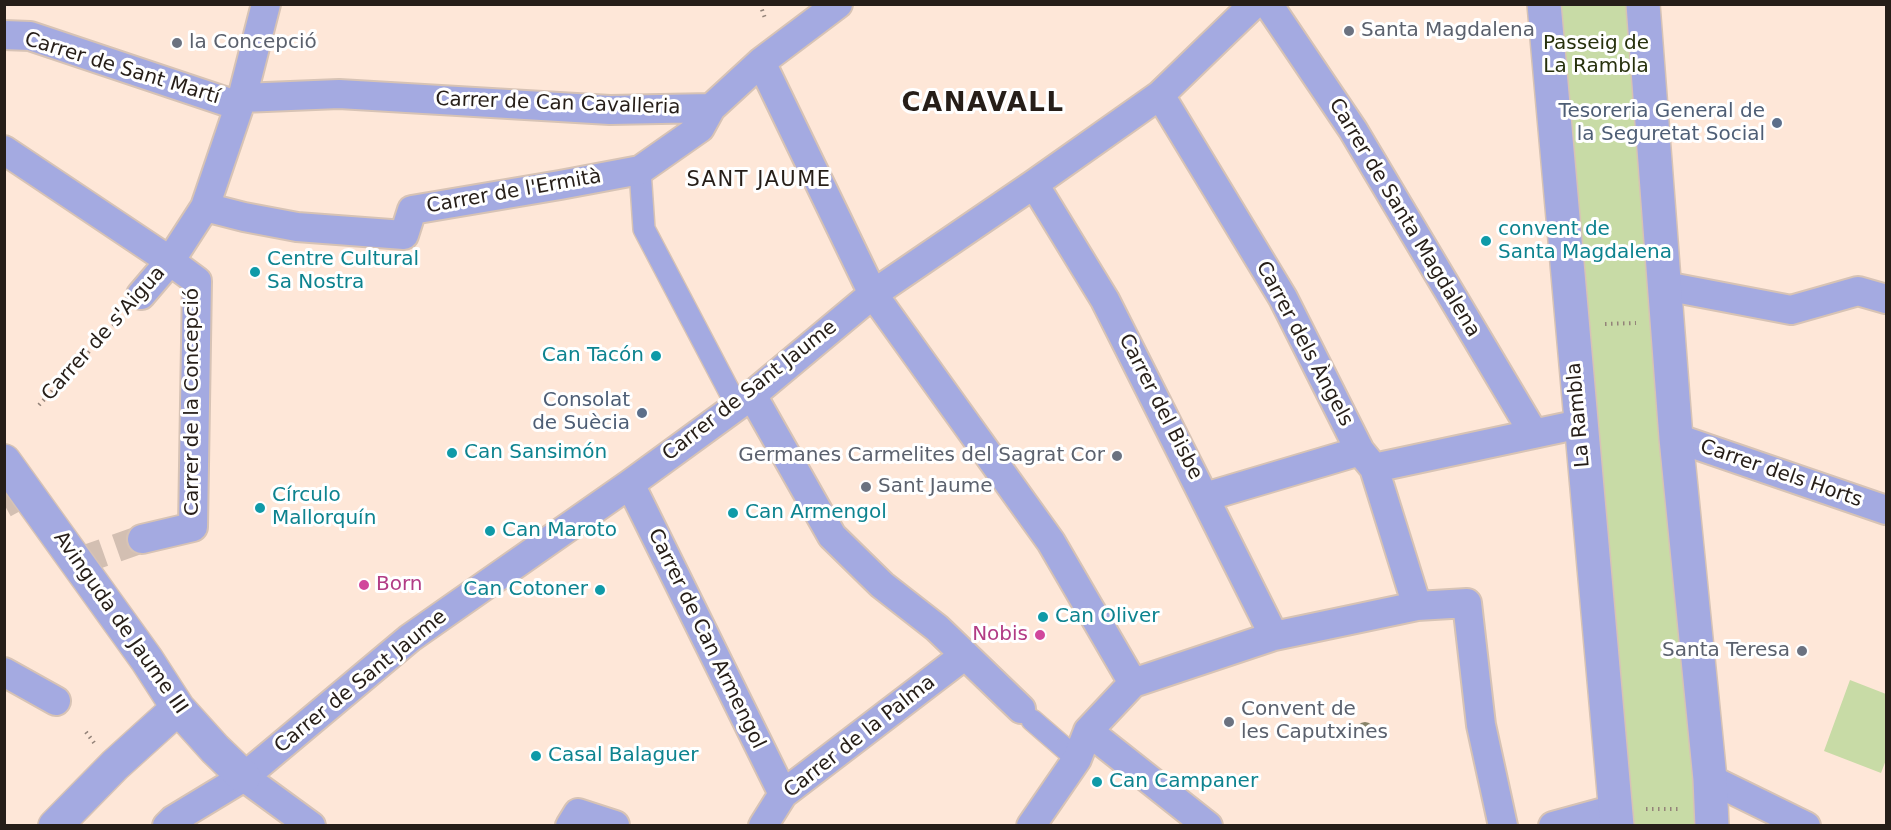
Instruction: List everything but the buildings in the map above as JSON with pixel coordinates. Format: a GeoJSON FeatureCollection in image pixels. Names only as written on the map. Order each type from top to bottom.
{"type":"FeatureCollection","features":[{"type":"Feature","properties":{"kind":"street","name":"Carrer de la Concepció"},"geometry":{"type":"LineString","coordinates":[[142,539],[193,527],[197,281],[170,261],[205,207],[241,102],[266,4]]}},
{"type":"Feature","properties":{"kind":"street"},"geometry":{"type":"LineString","coordinates":[[711,108],[761,62],[838,4]]}},
{"type":"Feature","properties":{"kind":"street","name":"Carrer de Sant Jaume"},"geometry":{"type":"LineString","coordinates":[[167,825],[244,777],[410,638],[630,484],[744,400],[873,294],[1160,95],[1254,4]]}},
{"type":"Feature","properties":{"kind":"street","name":"Carrer de Santa Magdalena"},"geometry":{"type":"LineString","coordinates":[[1268,4],[1353,130],[1534,434]]}},
{"type":"Feature","properties":{"kind":"street","name":"La Rambla"},"geometry":{"type":"LineString","coordinates":[[1544,4],[1616,817]]}},
{"type":"Feature","properties":{"kind":"street"},"geometry":{"type":"LineString","coordinates":[[1643,4],[1676,438],[1711,804],[1806,825]]}},
{"type":"Feature","properties":{"kind":"street","name":"Carrer de Sant Martí"},"geometry":{"type":"LineString","coordinates":[[4,35],[30,36],[241,102]]}},
{"type":"Feature","properties":{"kind":"street"},"geometry":{"type":"LineString","coordinates":[[761,62],[873,294],[1051,542],[1133,684]]}},
{"type":"Feature","properties":{"kind":"street","name":"Carrer de Can Cavalleria"},"geometry":{"type":"LineString","coordinates":[[241,102],[339,94],[610,110],[711,108]]}},
{"type":"Feature","properties":{"kind":"street","name":"Carrer dels Àngels"},"geometry":{"type":"LineString","coordinates":[[1160,95],[1283,298],[1367,459],[1417,606]]}},
{"type":"Feature","properties":{"kind":"street","name":"Carrer de l'Ermità"},"geometry":{"type":"LineString","coordinates":[[205,207],[297,227],[404,235],[412,210],[640,170],[700,128],[711,108]]}},
{"type":"Feature","properties":{"kind":"street"},"geometry":{"type":"LineString","coordinates":[[4,150],[170,261]]}},
{"type":"Feature","properties":{"kind":"street"},"geometry":{"type":"LineString","coordinates":[[640,170],[644,229],[744,400],[832,536],[882,585],[937,628],[1026,715],[1077,759]]}},
{"type":"Feature","properties":{"kind":"street","name":"Carrer del Bisbe"},"geometry":{"type":"LineString","coordinates":[[1034,184],[1105,300],[1274,636]]}},
{"type":"Feature","properties":{"kind":"street","name":"Carrer de s'Aigua"},"geometry":{"type":"LineString","coordinates":[[141,295],[170,261]]}},
{"type":"Feature","properties":{"kind":"street"},"geometry":{"type":"LineString","coordinates":[[1665,286],[1791,310],[1858,291],[1887,299]]}},
{"type":"Feature","properties":{"kind":"street"},"geometry":{"type":"LineString","coordinates":[[1205,497],[1367,459],[1534,434],[1580,424]]}},
{"type":"Feature","properties":{"kind":"street","name":"Carrer dels Horts"},"geometry":{"type":"LineString","coordinates":[[1676,438],[1887,510]]}},
{"type":"Feature","properties":{"kind":"street","name":"Avinguda de Jaume III"},"geometry":{"type":"LineString","coordinates":[[4,461],[147,660],[178,708],[244,777]]}},
{"type":"Feature","properties":{"kind":"street","name":"Carrer de Can Armengol"},"geometry":{"type":"LineString","coordinates":[[630,484],[783,794]]}},
{"type":"Feature","properties":{"kind":"street"},"geometry":{"type":"LineString","coordinates":[[1031,825],[1077,759],[1088,731],[1133,684],[1274,636],[1417,606],[1467,603],[1481,725],[1503,825]]}},
{"type":"Feature","properties":{"kind":"street","name":"Carrer de la Palma"},"geometry":{"type":"LineString","coordinates":[[763,825],[783,794],[965,655]]}},
{"type":"Feature","properties":{"kind":"street"},"geometry":{"type":"LineString","coordinates":[[4,672],[56,701]]}},
{"type":"Feature","properties":{"kind":"street"},"geometry":{"type":"LineString","coordinates":[[56,825],[115,765],[178,708]]}},
{"type":"Feature","properties":{"kind":"street"},"geometry":{"type":"LineString","coordinates":[[1088,731],[1208,825]]}},
{"type":"Feature","properties":{"kind":"street"},"geometry":{"type":"LineString","coordinates":[[244,777],[311,825]]}},
{"type":"Feature","properties":{"kind":"street"},"geometry":{"type":"LineString","coordinates":[[570,825],[578,813],[615,825]]}},
{"type":"Feature","properties":{"kind":"street"},"geometry":{"type":"LineString","coordinates":[[1553,825],[1616,817]]}},
{"type":"Feature","properties":{"kind":"path","name":"Carrer de s'Aigua"},"geometry":{"type":"LineString","coordinates":[[39,405],[141,295]]}},
{"type":"Feature","properties":{"kind":"path"},"geometry":{"type":"LineString","coordinates":[[1572,324],[1667,322]]}},
{"type":"Feature","properties":{"kind":"path"},"geometry":{"type":"LineString","coordinates":[[1616,817],[1711,804]]}},
{"type":"Feature","properties":{"kind":"green space","name":"Passeig de La Rambla"},"geometry":{"type":"Polygon","coordinates":[[[1551,5],[1634,5],[1698,825],[1622,825],[1551,5]]]}},
{"type":"Feature","properties":{"kind":"green space"},"geometry":{"type":"Polygon","coordinates":[[[1850,680],[1886,694],[1886,760],[1881,773],[1824,751],[1850,680]]]}},
{"type":"Feature","properties":{"kind":"tunnel"},"geometry":{"type":"LineString","coordinates":[[4,504],[26,492]]}},
{"type":"Feature","properties":{"kind":"tunnel"},"geometry":{"type":"LineString","coordinates":[[77,562],[142,539]]}},
{"type":"Feature","properties":{"kind":"place","name":"Santa Magdalena"},"geometry":{"type":"Point","coordinates":[1349,31]}},
{"type":"Feature","properties":{"kind":"place","name":"la Concepció"},"geometry":{"type":"Point","coordinates":[177,43]}},
{"type":"Feature","properties":{"kind":"place","name":"Tesoreria General de la Seguretat Social"},"geometry":{"type":"Point","coordinates":[1777,123]}},
{"type":"Feature","properties":{"kind":"place","name":"convent de Santa Magdalena"},"geometry":{"type":"Point","coordinates":[1486,241]}},
{"type":"Feature","properties":{"kind":"place","name":"Centre Cultural Sa Nostra"},"geometry":{"type":"Point","coordinates":[255,272]}},
{"type":"Feature","properties":{"kind":"place","name":"Can Tacón"},"geometry":{"type":"Point","coordinates":[656,356]}},
{"type":"Feature","properties":{"kind":"place","name":"Consolat de Suècia"},"geometry":{"type":"Point","coordinates":[642,413]}},
{"type":"Feature","properties":{"kind":"place","name":"Can Sansimón"},"geometry":{"type":"Point","coordinates":[452,453]}},
{"type":"Feature","properties":{"kind":"place","name":"Germanes Carmelites del Sagrat Cor"},"geometry":{"type":"Point","coordinates":[1117,456]}},
{"type":"Feature","properties":{"kind":"place","name":"Sant Jaume"},"geometry":{"type":"Point","coordinates":[866,487]}},
{"type":"Feature","properties":{"kind":"place","name":"Círculo Mallorquín"},"geometry":{"type":"Point","coordinates":[260,508]}},
{"type":"Feature","properties":{"kind":"place","name":"Can Armengol"},"geometry":{"type":"Point","coordinates":[733,513]}},
{"type":"Feature","properties":{"kind":"place","name":"Can Maroto"},"geometry":{"type":"Point","coordinates":[490,531]}},
{"type":"Feature","properties":{"kind":"place","name":"Born"},"geometry":{"type":"Point","coordinates":[364,585]}},
{"type":"Feature","properties":{"kind":"place","name":"Can Cotoner"},"geometry":{"type":"Point","coordinates":[600,590]}},
{"type":"Feature","properties":{"kind":"place","name":"Can Oliver"},"geometry":{"type":"Point","coordinates":[1043,617]}},
{"type":"Feature","properties":{"kind":"place","name":"Nobis"},"geometry":{"type":"Point","coordinates":[1040,635]}},
{"type":"Feature","properties":{"kind":"place","name":"Santa Teresa"},"geometry":{"type":"Point","coordinates":[1802,651]}},
{"type":"Feature","properties":{"kind":"place","name":"Convent de les Caputxines"},"geometry":{"type":"Point","coordinates":[1229,722]}},
{"type":"Feature","properties":{"kind":"place","name":"Casal Balaguer"},"geometry":{"type":"Point","coordinates":[536,756]}},
{"type":"Feature","properties":{"kind":"place","name":"Can Campaner"},"geometry":{"type":"Point","coordinates":[1097,782]}},
{"type":"Feature","properties":{"kind":"district","name":"CANAVALL"},"geometry":{"type":"Point","coordinates":[983,104]}},
{"type":"Feature","properties":{"kind":"district","name":"SANT JAUME"},"geometry":{"type":"Point","coordinates":[759,181]}}]}
